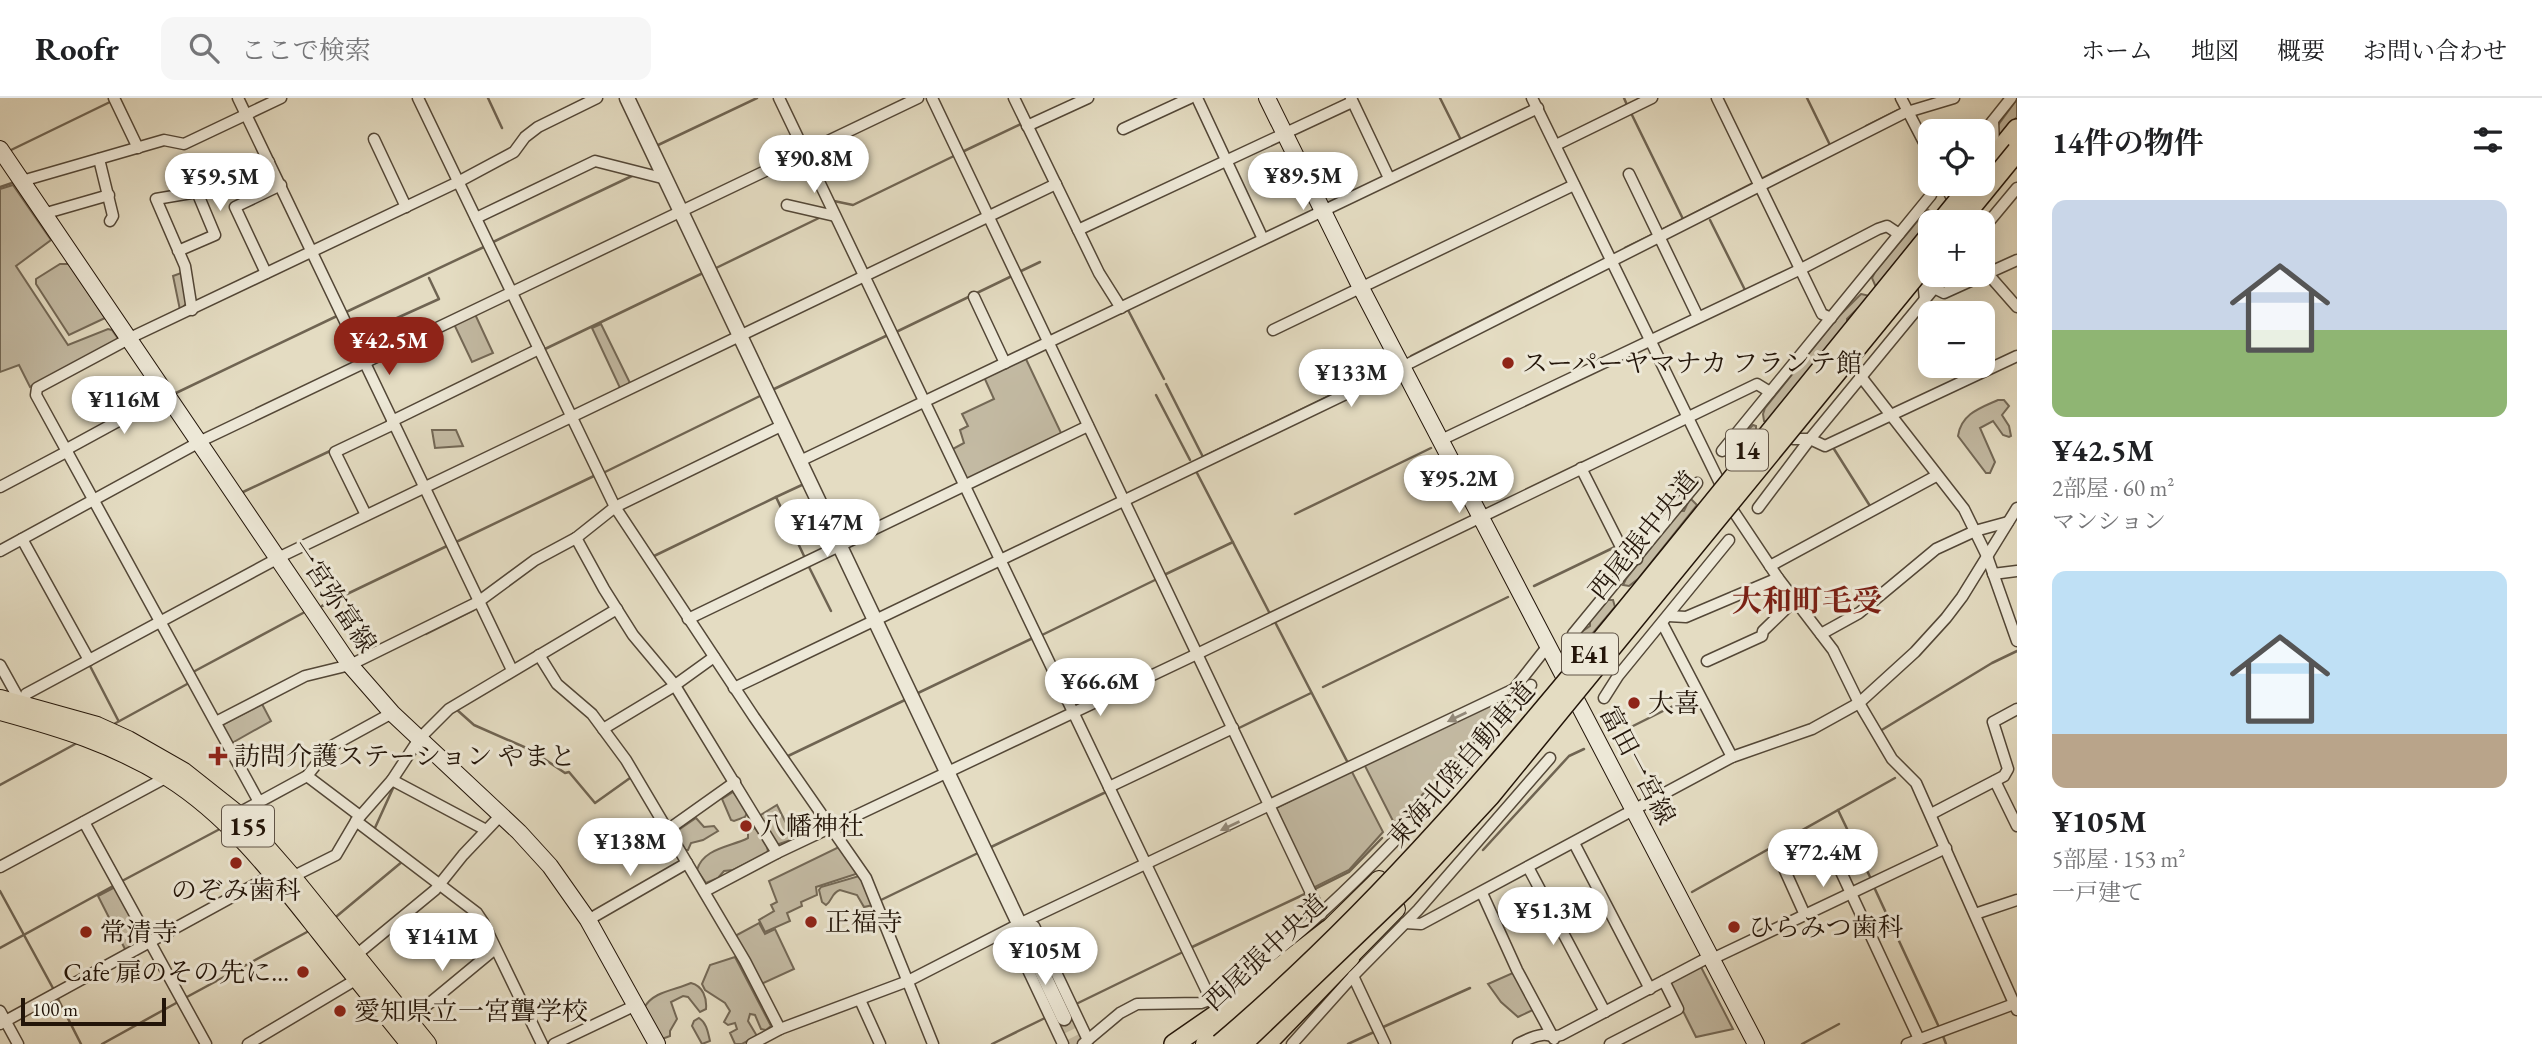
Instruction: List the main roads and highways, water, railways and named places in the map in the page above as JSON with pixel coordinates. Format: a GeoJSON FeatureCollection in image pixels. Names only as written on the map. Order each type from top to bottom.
{"type":"FeatureCollection","features":[{"type":"Feature","properties":{"kind":"highway"},"geometry":{"type":"LineString","coordinates":[[1995,156],[2017,129]]}},
{"type":"Feature","properties":{"kind":"highway"},"geometry":{"type":"LineString","coordinates":[[1973,210],[2017,151]]}},
{"type":"Feature","properties":{"kind":"highway"},"geometry":{"type":"LineString","coordinates":[[1951,210],[1962,196]]}},
{"type":"Feature","properties":{"kind":"highway","name":"東海北陸自動車道"},"geometry":{"type":"LineString","coordinates":[[1220,1044],[1294,977],[1383,890],[1479,787],[1589,656],[1918,250]]}},
{"type":"Feature","properties":{"kind":"highway","name":"東海北陸自動車道"},"geometry":{"type":"LineString","coordinates":[[1242,1044],[1403,890],[1490,796],[1918,273]]}},
{"type":"Feature","properties":{"kind":"highway"},"geometry":{"type":"LineString","coordinates":[[1174,1044],[1245,995],[1325,922]]}},
{"type":"Feature","properties":{"kind":"highway"},"geometry":{"type":"LineString","coordinates":[[1266,1044],[1351,967]]}},
{"type":"Feature","properties":{"kind":"main road","name":"富田一宮線"},"geometry":{"type":"LineString","coordinates":[[1267,98],[1361,288],[1756,1044]]}},
{"type":"Feature","properties":{"kind":"main road"},"geometry":{"type":"LineString","coordinates":[[1995,137],[2017,118]]}},
{"type":"Feature","properties":{"kind":"main road","name":"一宮弥富線"},"geometry":{"type":"LineString","coordinates":[[0,149],[350,665],[392,713],[519,832],[550,866],[588,920],[657,1044]]}},
{"type":"Feature","properties":{"kind":"main road"},"geometry":{"type":"LineString","coordinates":[[1975,210],[2017,163]]}},
{"type":"Feature","properties":{"kind":"main road","name":"西尾張中央道"},"geometry":{"type":"LineString","coordinates":[[1205,1044],[1325,922],[1426,832],[1473,767],[1563,676],[1918,239]]}},
{"type":"Feature","properties":{"kind":"main road","name":"14"},"geometry":{"type":"LineString","coordinates":[[1252,1044],[1351,967],[1578,704],[1659,621],[1734,512],[1802,439],[1923,287]]}},
{"type":"Feature","properties":{"kind":"main road","name":"155"},"geometry":{"type":"LineString","coordinates":[[7,704],[92,738],[167,777],[231,827],[274,874],[410,1044]]}},
{"type":"Feature","properties":{"kind":"main road","name":"155"},"geometry":{"type":"LineString","coordinates":[[7,704],[97,726],[128,740],[184,772],[237,814],[292,877],[427,1044]]}},
{"type":"Feature","properties":{"kind":"waterway"},"geometry":{"type":"LineString","coordinates":[[488,98],[502,128]]}},
{"type":"Feature","properties":{"kind":"waterway"},"geometry":{"type":"LineString","coordinates":[[656,146],[757,98]]}},
{"type":"Feature","properties":{"kind":"waterway"},"geometry":{"type":"LineString","coordinates":[[1440,98],[1461,140]]}},
{"type":"Feature","properties":{"kind":"waterway"},"geometry":{"type":"LineString","coordinates":[[1624,98],[1627,105]]}},
{"type":"Feature","properties":{"kind":"waterway"},"geometry":{"type":"LineString","coordinates":[[1807,98],[1830,145]]}},
{"type":"Feature","properties":{"kind":"waterway"},"geometry":{"type":"LineString","coordinates":[[9,151],[112,101]]}},
{"type":"Feature","properties":{"kind":"waterway"},"geometry":{"type":"LineString","coordinates":[[1866,126],[1898,110]]}},
{"type":"Feature","properties":{"kind":"waterway"},"geometry":{"type":"LineString","coordinates":[[1631,113],[1683,219]]}},
{"type":"Feature","properties":{"kind":"waterway"},"geometry":{"type":"LineString","coordinates":[[962,152],[1023,123]]}},
{"type":"Feature","properties":{"kind":"waterway"},"geometry":{"type":"LineString","coordinates":[[834,201],[853,205],[956,155]]}},
{"type":"Feature","properties":{"kind":"waterway"},"geometry":{"type":"LineString","coordinates":[[1763,178],[1801,159]]}},
{"type":"Feature","properties":{"kind":"waterway"},"geometry":{"type":"LineString","coordinates":[[491,243],[634,175]]}},
{"type":"Feature","properties":{"kind":"waterway"},"geometry":{"type":"LineString","coordinates":[[0,187],[12,183]]}},
{"type":"Feature","properties":{"kind":"waterway"},"geometry":{"type":"LineString","coordinates":[[1663,229],[1753,183]]}},
{"type":"Feature","properties":{"kind":"waterway"},"geometry":{"type":"LineString","coordinates":[[714,269],[821,217]]}},
{"type":"Feature","properties":{"kind":"waterway"},"geometry":{"type":"LineString","coordinates":[[1710,220],[1745,290]]}},
{"type":"Feature","properties":{"kind":"waterway"},"geometry":{"type":"LineString","coordinates":[[1625,248],[1654,234]]}},
{"type":"Feature","properties":{"kind":"waterway"},"geometry":{"type":"LineString","coordinates":[[344,313],[486,246]]}},
{"type":"Feature","properties":{"kind":"waterway"},"geometry":{"type":"LineString","coordinates":[[1019,272],[1040,262]]}},
{"type":"Feature","properties":{"kind":"waterway"},"geometry":{"type":"LineString","coordinates":[[545,349],[703,273]]}},
{"type":"Feature","properties":{"kind":"waterway"},"geometry":{"type":"LineString","coordinates":[[1411,356],[1576,273]]}},
{"type":"Feature","properties":{"kind":"waterway"},"geometry":{"type":"LineString","coordinates":[[896,332],[1012,276]]}},
{"type":"Feature","properties":{"kind":"waterway"},"geometry":{"type":"LineString","coordinates":[[355,337],[439,299],[429,278]]}},
{"type":"Feature","properties":{"kind":"waterway"},"geometry":{"type":"LineString","coordinates":[[1127,308],[1164,379]]}},
{"type":"Feature","properties":{"kind":"waterway"},"geometry":{"type":"LineString","coordinates":[[176,393],[337,316]]}},
{"type":"Feature","properties":{"kind":"waterway"},"geometry":{"type":"LineString","coordinates":[[772,390],[888,335]]}},
{"type":"Feature","properties":{"kind":"waterway"},"geometry":{"type":"LineString","coordinates":[[1166,384],[1203,457],[1387,368]]}},
{"type":"Feature","properties":{"kind":"waterway"},"geometry":{"type":"LineString","coordinates":[[603,473],[762,395]]}},
{"type":"Feature","properties":{"kind":"waterway"},"geometry":{"type":"LineString","coordinates":[[1156,395],[1190,460]]}},
{"type":"Feature","properties":{"kind":"waterway"},"geometry":{"type":"LineString","coordinates":[[1295,514],[1431,448]]}},
{"type":"Feature","properties":{"kind":"waterway"},"geometry":{"type":"LineString","coordinates":[[1834,449],[1870,506]]}},
{"type":"Feature","properties":{"kind":"waterway"},"geometry":{"type":"LineString","coordinates":[[243,492],[330,451]]}},
{"type":"Feature","properties":{"kind":"waterway"},"geometry":{"type":"LineString","coordinates":[[1196,471],[1269,612]]}},
{"type":"Feature","properties":{"kind":"waterway"},"geometry":{"type":"LineString","coordinates":[[454,543],[596,475]]}},
{"type":"Feature","properties":{"kind":"waterway"},"geometry":{"type":"LineString","coordinates":[[776,497],[804,484]]}},
{"type":"Feature","properties":{"kind":"waterway"},"geometry":{"type":"LineString","coordinates":[[654,556],[776,497],[805,558]]}},
{"type":"Feature","properties":{"kind":"waterway"},"geometry":{"type":"LineString","coordinates":[[1624,543],[1640,535]]}},
{"type":"Feature","properties":{"kind":"waterway"},"geometry":{"type":"LineString","coordinates":[[1164,575],[1233,542]]}},
{"type":"Feature","properties":{"kind":"waterway"},"geometry":{"type":"LineString","coordinates":[[322,606],[447,546]]}},
{"type":"Feature","properties":{"kind":"waterway"},"geometry":{"type":"LineString","coordinates":[[1534,586],[1617,546]]}},
{"type":"Feature","properties":{"kind":"waterway"},"geometry":{"type":"LineString","coordinates":[[808,565],[831,611]]}},
{"type":"Feature","properties":{"kind":"waterway"},"geometry":{"type":"LineString","coordinates":[[1042,635],[1157,579]]}},
{"type":"Feature","properties":{"kind":"waterway"},"geometry":{"type":"LineString","coordinates":[[1323,687],[1508,597]]}},
{"type":"Feature","properties":{"kind":"waterway"},"geometry":{"type":"LineString","coordinates":[[426,634],[474,610]]}},
{"type":"Feature","properties":{"kind":"waterway"},"geometry":{"type":"LineString","coordinates":[[193,672],[303,613]]}},
{"type":"Feature","properties":{"kind":"waterway"},"geometry":{"type":"LineString","coordinates":[[1275,622],[1349,765]]}},
{"type":"Feature","properties":{"kind":"waterway"},"geometry":{"type":"LineString","coordinates":[[918,693],[1033,638]]}},
{"type":"Feature","properties":{"kind":"waterway"},"geometry":{"type":"LineString","coordinates":[[1880,731],[1992,663],[2017,651]]}},
{"type":"Feature","properties":{"kind":"waterway"},"geometry":{"type":"LineString","coordinates":[[89,664],[118,720]]}},
{"type":"Feature","properties":{"kind":"waterway"},"geometry":{"type":"LineString","coordinates":[[114,724],[189,683]]}},
{"type":"Feature","properties":{"kind":"waterway"},"geometry":{"type":"LineString","coordinates":[[1237,729],[1311,693]]}},
{"type":"Feature","properties":{"kind":"waterway"},"geometry":{"type":"LineString","coordinates":[[1611,737],[1695,695]]}},
{"type":"Feature","properties":{"kind":"waterway"},"geometry":{"type":"LineString","coordinates":[[788,756],[907,699]]}},
{"type":"Feature","properties":{"kind":"waterway"},"geometry":{"type":"LineString","coordinates":[[456,709],[474,725],[531,750],[565,773],[569,772],[595,803],[630,778]]}},
{"type":"Feature","properties":{"kind":"waterway"},"geometry":{"type":"LineString","coordinates":[[0,785],[77,743]]}},
{"type":"Feature","properties":{"kind":"waterway"},"geometry":{"type":"LineString","coordinates":[[1483,850],[1569,756],[1584,749]]}},
{"type":"Feature","properties":{"kind":"waterway"},"geometry":{"type":"LineString","coordinates":[[1692,892],[1895,778]]}},
{"type":"Feature","properties":{"kind":"waterway"},"geometry":{"type":"LineString","coordinates":[[374,830],[394,786]]}},
{"type":"Feature","properties":{"kind":"waterway"},"geometry":{"type":"LineString","coordinates":[[989,848],[1106,792]]}},
{"type":"Feature","properties":{"kind":"waterway"},"geometry":{"type":"LineString","coordinates":[[1838,810],[1871,879]]}},
{"type":"Feature","properties":{"kind":"waterway"},"geometry":{"type":"LineString","coordinates":[[122,881],[218,830]]}},
{"type":"Feature","properties":{"kind":"waterway"},"geometry":{"type":"LineString","coordinates":[[1315,889],[1349,872],[1382,838]]}},
{"type":"Feature","properties":{"kind":"waterway"},"geometry":{"type":"LineString","coordinates":[[881,900],[978,853]]}},
{"type":"Feature","properties":{"kind":"waterway"},"geometry":{"type":"LineString","coordinates":[[337,916],[403,861]]}},
{"type":"Feature","properties":{"kind":"waterway"},"geometry":{"type":"LineString","coordinates":[[0,948],[115,885]]}},
{"type":"Feature","properties":{"kind":"waterway"},"geometry":{"type":"LineString","coordinates":[[1874,887],[1938,1025]]}},
{"type":"Feature","properties":{"kind":"waterway"},"geometry":{"type":"LineString","coordinates":[[0,891],[54,990]]}},
{"type":"Feature","properties":{"kind":"waterway"},"geometry":{"type":"LineString","coordinates":[[1190,948],[1307,893]]}},
{"type":"Feature","properties":{"kind":"waterway"},"geometry":{"type":"LineString","coordinates":[[185,998],[307,932]]}},
{"type":"Feature","properties":{"kind":"waterway"},"geometry":{"type":"LineString","coordinates":[[1074,1005],[1185,951]]}},
{"type":"Feature","properties":{"kind":"waterway"},"geometry":{"type":"LineString","coordinates":[[1381,1028],[1470,988]]}},
{"type":"Feature","properties":{"kind":"waterway"},"geometry":{"type":"LineString","coordinates":[[57,997],[81,1044]]}},
{"type":"Feature","properties":{"kind":"waterway"},"geometry":{"type":"LineString","coordinates":[[102,1044],[178,1002]]}},
{"type":"Feature","properties":{"kind":"waterway"},"geometry":{"type":"LineString","coordinates":[[992,1044],[1045,1018]]}},
{"type":"Feature","properties":{"kind":"waterway"},"geometry":{"type":"LineString","coordinates":[[1802,1044],[1839,1024]]}},
{"type":"Feature","properties":{"kind":"waterway"},"geometry":{"type":"LineString","coordinates":[[1348,1044],[1374,1032]]}},
{"type":"Feature","properties":{"kind":"waterway"},"geometry":{"type":"LineString","coordinates":[[1943,1036],[1946,1044]]}},
{"type":"Feature","properties":{"kind":"tunnel"},"geometry":{"type":"LineString","coordinates":[[1064,1018],[1077,1044]]}},
{"type":"Feature","properties":{"kind":"place","name":"スーパーヤマナカ フランテ館"},"geometry":{"type":"Point","coordinates":[1508,363]}},
{"type":"Feature","properties":{"kind":"place","name":"大喜"},"geometry":{"type":"Point","coordinates":[1634,703]}},
{"type":"Feature","properties":{"kind":"place","name":"訪問介護ステーション やまと"},"geometry":{"type":"Point","coordinates":[218,756]}},
{"type":"Feature","properties":{"kind":"place","name":"八幡神社"},"geometry":{"type":"Point","coordinates":[746,826]}},
{"type":"Feature","properties":{"kind":"place","name":"のぞみ歯科"},"geometry":{"type":"Point","coordinates":[236,863]}},
{"type":"Feature","properties":{"kind":"place","name":"正福寺"},"geometry":{"type":"Point","coordinates":[811,922]}},
{"type":"Feature","properties":{"kind":"place","name":"ひらみつ歯科"},"geometry":{"type":"Point","coordinates":[1734,927]}},
{"type":"Feature","properties":{"kind":"place","name":"常清寺"},"geometry":{"type":"Point","coordinates":[86,932]}},
{"type":"Feature","properties":{"kind":"place","name":"Cafe 扉のその先に…"},"geometry":{"type":"Point","coordinates":[303,972]}},
{"type":"Feature","properties":{"kind":"place","name":"愛知県立一宮聾学校"},"geometry":{"type":"Point","coordinates":[340,1011]}},
{"type":"Feature","properties":{"kind":"district","name":"大和町毛受"},"geometry":{"type":"Point","coordinates":[1807,600]}}]}
